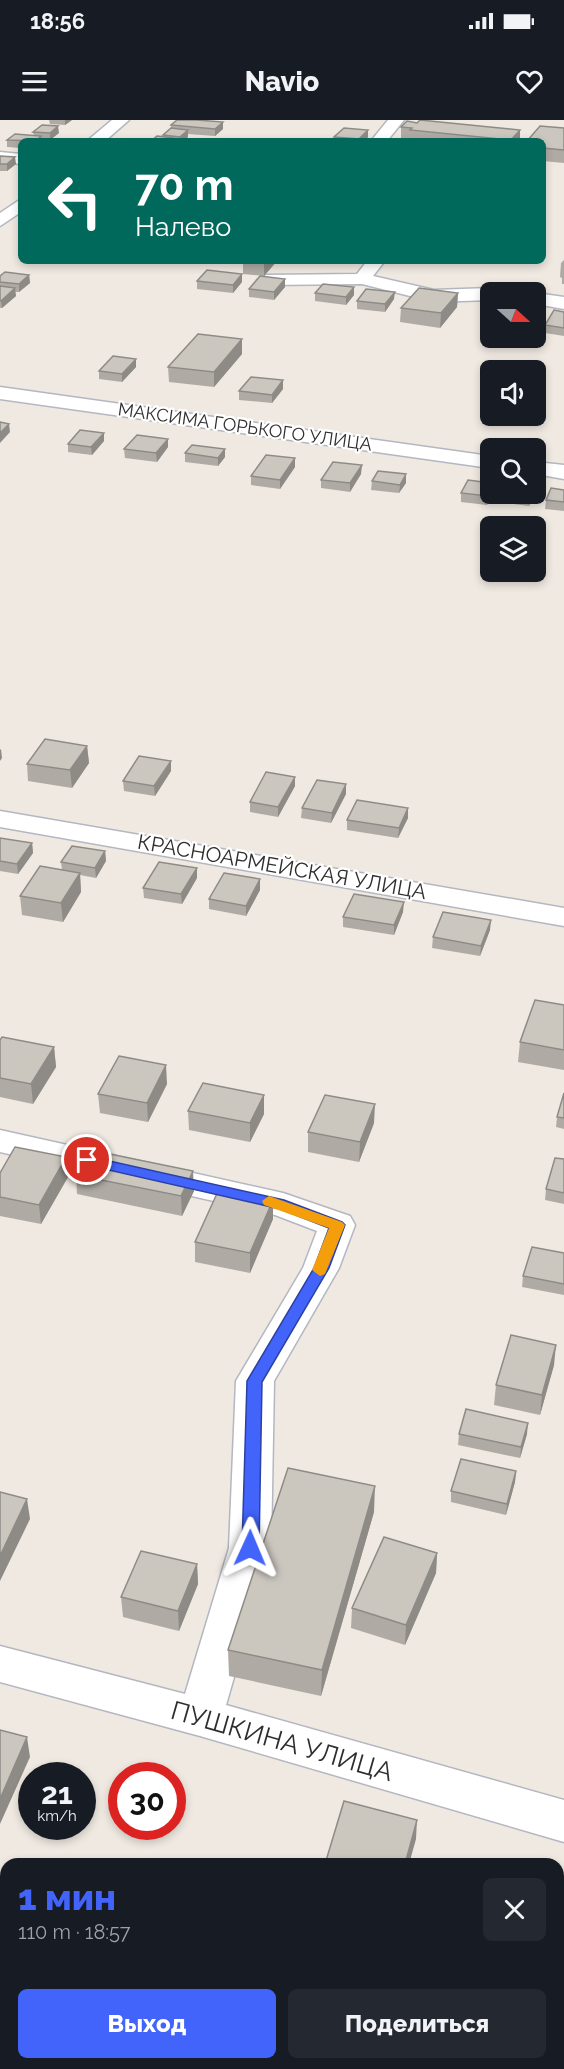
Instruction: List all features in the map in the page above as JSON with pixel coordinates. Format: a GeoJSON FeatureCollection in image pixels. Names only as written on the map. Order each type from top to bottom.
{"type":"FeatureCollection","features":[{"type":"Feature","properties":{"kind":"street"},"geometry":{"type":"LineString","coordinates":[[99,138],[121,120]]}},
{"type":"Feature","properties":{"kind":"street"},"geometry":{"type":"LineString","coordinates":[[382,138],[396,120]]}},
{"type":"Feature","properties":{"kind":"street"},"geometry":{"type":"LineString","coordinates":[[0,157],[18,159]]}},
{"type":"Feature","properties":{"kind":"street"},"geometry":{"type":"LineString","coordinates":[[0,221],[18,206]]}},
{"type":"Feature","properties":{"kind":"street"},"geometry":{"type":"LineString","coordinates":[[362,279],[374,264]]}},
{"type":"Feature","properties":{"kind":"street"},"geometry":{"type":"LineString","coordinates":[[267,280],[362,279],[434,296],[480,294]]}},
{"type":"Feature","properties":{"kind":"street"},"geometry":{"type":"LineString","coordinates":[[546,300],[564,303]]}},
{"type":"Feature","properties":{"kind":"street","name":"МАКСИМА ГОРЬКОГО УЛИЦА"},"geometry":{"type":"LineString","coordinates":[[0,393],[480,461]]}},
{"type":"Feature","properties":{"kind":"street"},"geometry":{"type":"LineString","coordinates":[[546,469],[564,472]]}},
{"type":"Feature","properties":{"kind":"street","name":"КРАСНОАРМЕЙСКАЯ УЛИЦА"},"geometry":{"type":"LineString","coordinates":[[0,819],[564,916]]}},
{"type":"Feature","properties":{"kind":"street"},"geometry":{"type":"LineString","coordinates":[[0,1141],[284,1204],[337,1225],[321,1268],[255,1381],[250,1548],[200,1717]]}},
{"type":"Feature","properties":{"kind":"street","name":"ПУШКИНА УЛИЦА"},"geometry":{"type":"LineString","coordinates":[[0,1664],[200,1717],[564,1821]]}},
{"type":"Feature","properties":{"kind":"building"},"geometry":{"type":"Polygon","coordinates":[[[177,120],[223,122],[215,129],[171,125],[177,120]]]}},
{"type":"Feature","properties":{"kind":"building"},"geometry":{"type":"Polygon","coordinates":[[[420,120],[520,130],[513,138],[491,138],[410,130],[412,128],[401,127],[407,121],[417,123],[420,120]]]}},
{"type":"Feature","properties":{"kind":"building"},"geometry":{"type":"Polygon","coordinates":[[[42,125],[58,126],[50,133],[33,132],[42,125]]]}},
{"type":"Feature","properties":{"kind":"building"},"geometry":{"type":"Polygon","coordinates":[[[540,126],[564,128],[564,150],[546,148],[546,138],[530,138],[540,126]]]}},
{"type":"Feature","properties":{"kind":"building"},"geometry":{"type":"Polygon","coordinates":[[[171,128],[188,130],[180,137],[163,135],[171,128]]]}},
{"type":"Feature","properties":{"kind":"building"},"geometry":{"type":"Polygon","coordinates":[[[344,128],[368,130],[360,138],[334,137],[344,128]]]}},
{"type":"Feature","properties":{"kind":"building"},"geometry":{"type":"Polygon","coordinates":[[[15,134],[41,136],[39,138],[7,140],[15,134]]]}},
{"type":"Feature","properties":{"kind":"building"},"geometry":{"type":"Polygon","coordinates":[[[0,156],[15,157],[7,164],[0,164],[0,156]]]}},
{"type":"Feature","properties":{"kind":"building"},"geometry":{"type":"Polygon","coordinates":[[[207,270],[242,274],[233,285],[197,281],[207,270]]]}},
{"type":"Feature","properties":{"kind":"building"},"geometry":{"type":"Polygon","coordinates":[[[5,272],[29,275],[19,284],[0,282],[0,276],[5,272]]]}},
{"type":"Feature","properties":{"kind":"building"},"geometry":{"type":"Polygon","coordinates":[[[260,276],[285,279],[274,292],[249,289],[260,276]]]}},
{"type":"Feature","properties":{"kind":"building"},"geometry":{"type":"Polygon","coordinates":[[[323,284],[354,287],[346,297],[315,293],[323,284]]]}},
{"type":"Feature","properties":{"kind":"building"},"geometry":{"type":"Polygon","coordinates":[[[0,286],[15,288],[1,301],[0,286]]]}},
{"type":"Feature","properties":{"kind":"building"},"geometry":{"type":"Polygon","coordinates":[[[419,288],[458,293],[441,313],[401,308],[419,288]]]}},
{"type":"Feature","properties":{"kind":"building"},"geometry":{"type":"Polygon","coordinates":[[[366,289],[395,292],[385,304],[357,301],[366,289]]]}},
{"type":"Feature","properties":{"kind":"building"},"geometry":{"type":"Polygon","coordinates":[[[554,310],[564,312],[564,328],[546,323],[554,310]]]}},
{"type":"Feature","properties":{"kind":"building"},"geometry":{"type":"Polygon","coordinates":[[[198,334],[242,339],[214,372],[168,367],[198,334]]]}},
{"type":"Feature","properties":{"kind":"building"},"geometry":{"type":"Polygon","coordinates":[[[113,356],[136,359],[122,374],[99,371],[113,356]]]}},
{"type":"Feature","properties":{"kind":"building"},"geometry":{"type":"Polygon","coordinates":[[[251,377],[283,380],[272,395],[239,391],[251,377]]]}},
{"type":"Feature","properties":{"kind":"building"},"geometry":{"type":"Polygon","coordinates":[[[0,422],[9,424],[0,433],[0,422]]]}},
{"type":"Feature","properties":{"kind":"building"},"geometry":{"type":"Polygon","coordinates":[[[80,430],[104,433],[91,447],[68,444],[80,430]]]}},
{"type":"Feature","properties":{"kind":"building"},"geometry":{"type":"Polygon","coordinates":[[[137,435],[168,439],[156,453],[124,449],[137,435]]]}},
{"type":"Feature","properties":{"kind":"building"},"geometry":{"type":"Polygon","coordinates":[[[192,445],[225,449],[218,458],[185,453],[192,445]]]}},
{"type":"Feature","properties":{"kind":"building"},"geometry":{"type":"Polygon","coordinates":[[[266,455],[295,458],[280,480],[251,476],[266,455]]]}},
{"type":"Feature","properties":{"kind":"building"},"geometry":{"type":"Polygon","coordinates":[[[333,462],[362,465],[350,483],[321,480],[333,462]]]}},
{"type":"Feature","properties":{"kind":"building"},"geometry":{"type":"Polygon","coordinates":[[[378,471],[406,474],[400,485],[372,481],[378,471]]]}},
{"type":"Feature","properties":{"kind":"building"},"geometry":{"type":"Polygon","coordinates":[[[468,480],[480,482],[480,495],[461,493],[468,480]]]}},
{"type":"Feature","properties":{"kind":"building"},"geometry":{"type":"Polygon","coordinates":[[[551,488],[564,490],[564,502],[546,500],[551,488]]]}},
{"type":"Feature","properties":{"kind":"building"},"geometry":{"type":"Polygon","coordinates":[[[45,739],[87,746],[70,770],[27,764],[45,739]]]}},
{"type":"Feature","properties":{"kind":"building"},"geometry":{"type":"Polygon","coordinates":[[[139,756],[171,761],[154,786],[123,781],[139,756]]]}},
{"type":"Feature","properties":{"kind":"building"},"geometry":{"type":"Polygon","coordinates":[[[266,772],[295,777],[278,807],[250,802],[266,772]]]}},
{"type":"Feature","properties":{"kind":"building"},"geometry":{"type":"Polygon","coordinates":[[[317,780],[346,784],[332,813],[302,808],[317,780]]]}},
{"type":"Feature","properties":{"kind":"building"},"geometry":{"type":"Polygon","coordinates":[[[357,800],[408,808],[399,828],[347,820],[357,800]]]}},
{"type":"Feature","properties":{"kind":"building"},"geometry":{"type":"Polygon","coordinates":[[[0,838],[32,843],[17,864],[0,861],[0,838]]]}},
{"type":"Feature","properties":{"kind":"building"},"geometry":{"type":"Polygon","coordinates":[[[72,846],[105,851],[95,868],[61,862],[72,846]]]}},
{"type":"Feature","properties":{"kind":"building"},"geometry":{"type":"Polygon","coordinates":[[[159,862],[197,868],[181,894],[143,888],[159,862]]]}},
{"type":"Feature","properties":{"kind":"building"},"geometry":{"type":"Polygon","coordinates":[[[40,866],[80,873],[61,903],[20,896],[40,866]]]}},
{"type":"Feature","properties":{"kind":"building"},"geometry":{"type":"Polygon","coordinates":[[[224,873],[260,879],[246,906],[209,899],[224,873]]]}},
{"type":"Feature","properties":{"kind":"building"},"geometry":{"type":"Polygon","coordinates":[[[354,894],[404,902],[394,925],[343,917],[354,894]]]}},
{"type":"Feature","properties":{"kind":"building"},"geometry":{"type":"Polygon","coordinates":[[[443,912],[491,920],[481,946],[433,937],[443,912]]]}},
{"type":"Feature","properties":{"kind":"building"},"geometry":{"type":"Polygon","coordinates":[[[535,1000],[564,1005],[564,1050],[520,1042],[535,1000]]]}},
{"type":"Feature","properties":{"kind":"building"},"geometry":{"type":"Polygon","coordinates":[[[2,1037],[54,1047],[31,1084],[0,1078],[0,1040],[2,1037]]]}},
{"type":"Feature","properties":{"kind":"building"},"geometry":{"type":"Polygon","coordinates":[[[119,1056],[166,1065],[147,1103],[98,1094],[119,1056]]]}},
{"type":"Feature","properties":{"kind":"building"},"geometry":{"type":"Polygon","coordinates":[[[203,1083],[264,1095],[250,1123],[188,1111],[203,1083]]]}},
{"type":"Feature","properties":{"kind":"building"},"geometry":{"type":"Polygon","coordinates":[[[564,1093],[564,1118],[557,1117],[564,1093]]]}},
{"type":"Feature","properties":{"kind":"building"},"geometry":{"type":"Polygon","coordinates":[[[325,1095],[375,1104],[360,1142],[308,1132],[325,1095]]]}},
{"type":"Feature","properties":{"kind":"building"},"geometry":{"type":"Polygon","coordinates":[[[15,1147],[66,1157],[39,1205],[0,1197],[0,1173],[15,1147]]]}},
{"type":"Feature","properties":{"kind":"building"},"geometry":{"type":"Polygon","coordinates":[[[90,1150],[193,1171],[181,1196],[76,1175],[90,1150]]]}},
{"type":"Feature","properties":{"kind":"building"},"geometry":{"type":"Polygon","coordinates":[[[555,1158],[564,1159],[564,1193],[546,1189],[555,1158]]]}},
{"type":"Feature","properties":{"kind":"building"},"geometry":{"type":"Polygon","coordinates":[[[219,1189],[273,1200],[250,1253],[195,1242],[219,1189]]]}},
{"type":"Feature","properties":{"kind":"building"},"geometry":{"type":"Polygon","coordinates":[[[532,1247],[564,1253],[564,1284],[523,1276],[532,1247]]]}},
{"type":"Feature","properties":{"kind":"building"},"geometry":{"type":"Polygon","coordinates":[[[511,1335],[556,1345],[542,1395],[496,1385],[511,1335]]]}},
{"type":"Feature","properties":{"kind":"building"},"geometry":{"type":"Polygon","coordinates":[[[466,1409],[528,1423],[521,1447],[459,1434],[466,1409]]]}},
{"type":"Feature","properties":{"kind":"building"},"geometry":{"type":"Polygon","coordinates":[[[461,1459],[516,1471],[507,1504],[451,1491],[461,1459]]]}},
{"type":"Feature","properties":{"kind":"building"},"geometry":{"type":"Polygon","coordinates":[[[288,1468],[375,1486],[322,1670],[228,1650],[288,1468]]]}},
{"type":"Feature","properties":{"kind":"building"},"geometry":{"type":"Polygon","coordinates":[[[0,1492],[27,1499],[0,1556],[0,1492]]]}},
{"type":"Feature","properties":{"kind":"building"},"geometry":{"type":"Polygon","coordinates":[[[384,1537],[437,1553],[406,1625],[352,1608],[384,1537]]]}},
{"type":"Feature","properties":{"kind":"building"},"geometry":{"type":"Polygon","coordinates":[[[141,1551],[197,1564],[178,1611],[121,1597],[141,1551]]]}},
{"type":"Feature","properties":{"kind":"building"},"geometry":{"type":"Polygon","coordinates":[[[0,1730],[27,1737],[0,1799],[0,1730]]]}},
{"type":"Feature","properties":{"kind":"building"},"geometry":{"type":"Polygon","coordinates":[[[344,1801],[417,1820],[407,1858],[327,1858],[344,1801]]]}},
{"type":"Feature","properties":{"kind":"slow traffic"},"geometry":{"type":"LineString","coordinates":[[269,1201],[284,1204],[337,1225],[320,1270]]}},
{"type":"Feature","properties":{"kind":"route"},"geometry":{"type":"LineString","coordinates":[[87,1160],[284,1204],[337,1225],[321,1268],[255,1381],[250,1548]]}}]}
